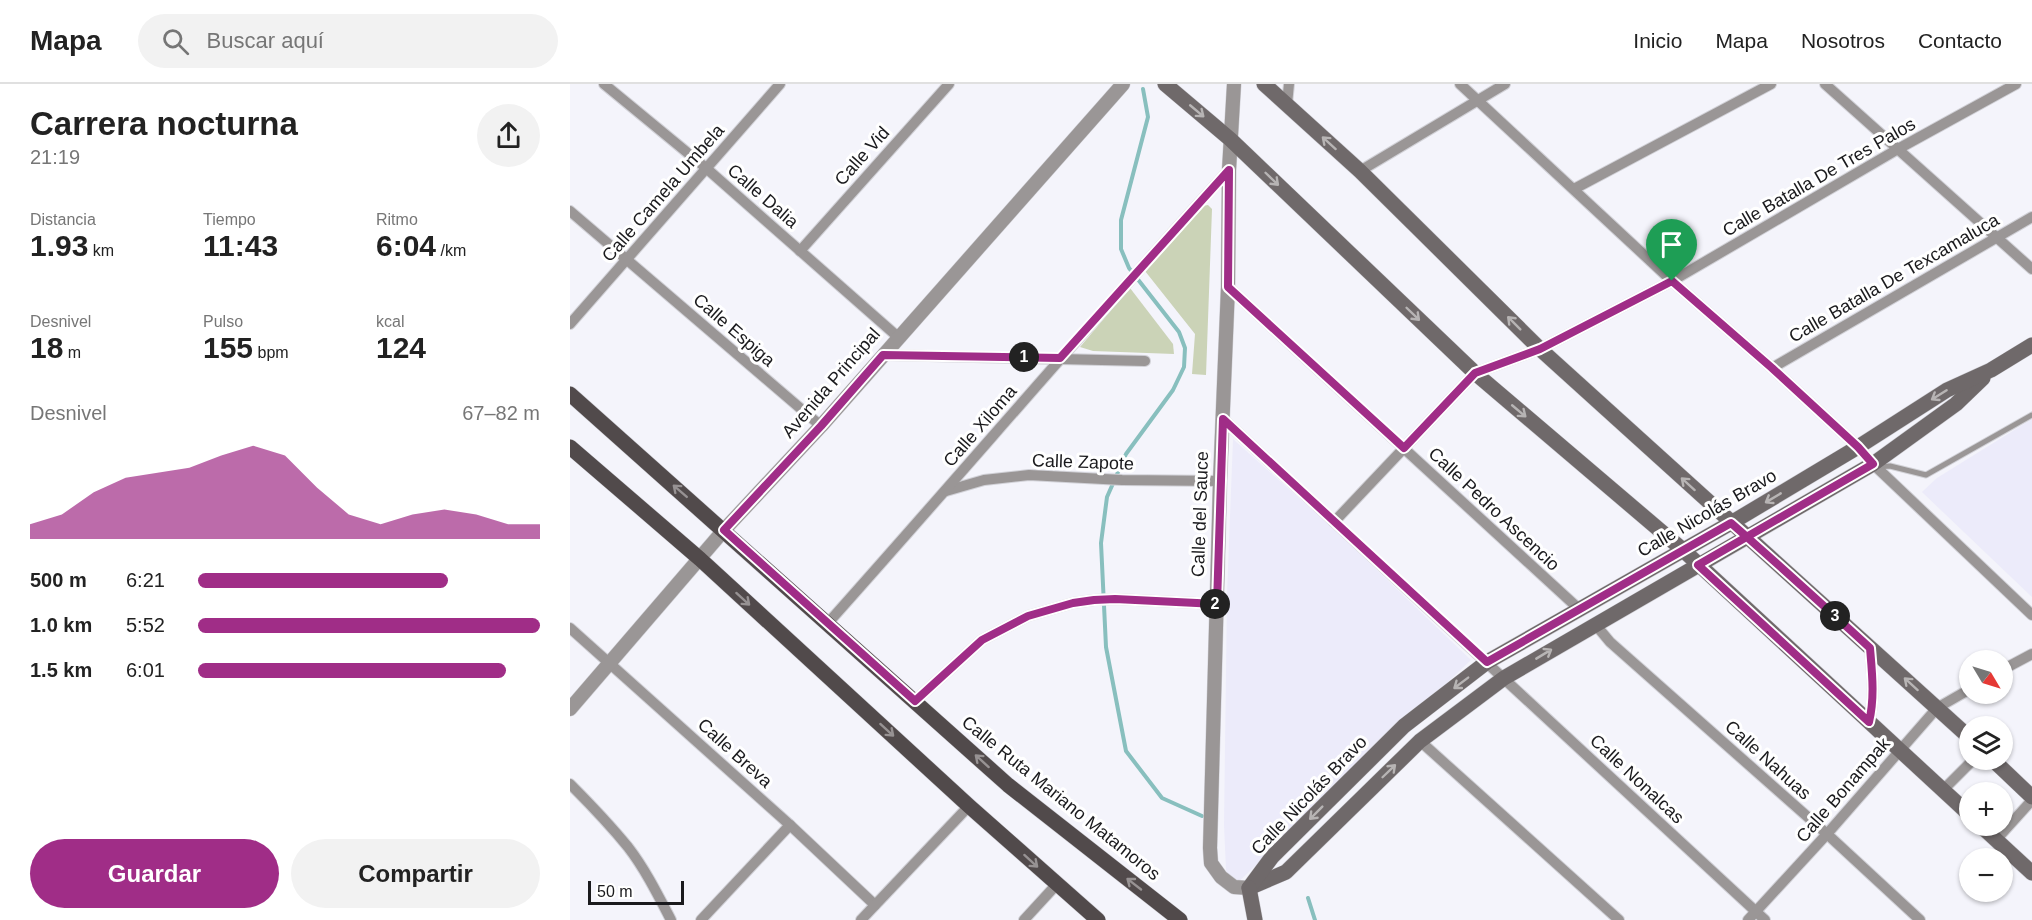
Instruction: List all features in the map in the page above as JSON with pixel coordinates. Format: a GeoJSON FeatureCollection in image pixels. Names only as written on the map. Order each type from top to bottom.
{"type":"FeatureCollection","features":[{"type":"Feature","properties":{"kind":"main road"},"geometry":{"type":"LineString","coordinates":[[1165,84],[1230,139],[1475,373],[1683,550],[1959,805]]}},
{"type":"Feature","properties":{"kind":"main road"},"geometry":{"type":"LineString","coordinates":[[1264,84],[1360,171],[1540,349],[1959,728]]}},
{"type":"Feature","properties":{"kind":"main road","name":"Calle Nicolás Bravo"},"geometry":{"type":"LineString","coordinates":[[1249,888],[1272,857],[1404,726],[1487,662],[1731,523],[1858,447],[1947,390],[1991,370],[2032,345]]}},
{"type":"Feature","properties":{"kind":"main road","name":"Calle Nicolás Bravo"},"geometry":{"type":"LineString","coordinates":[[1249,888],[1286,872],[1420,741],[1504,678],[1746,536],[1875,465],[1956,404],[1991,370]]}},
{"type":"Feature","properties":{"kind":"main road","name":"Calle Ruta Mariano Matamoros"},"geometry":{"type":"LineString","coordinates":[[570,394],[1008,784],[1180,920]]}},
{"type":"Feature","properties":{"kind":"main road"},"geometry":{"type":"LineString","coordinates":[[570,447],[700,559],[969,806],[1098,920]]}},
{"type":"Feature","properties":{"kind":"main road"},"geometry":{"type":"LineString","coordinates":[[2003,770],[2032,798]]}},
{"type":"Feature","properties":{"kind":"main road"},"geometry":{"type":"LineString","coordinates":[[1992,836],[2031,869]]}},
{"type":"Feature","properties":{"kind":"main road"},"geometry":{"type":"LineString","coordinates":[[1249,888],[1255,920]]}},
{"type":"Feature","properties":{"kind":"street","name":"Calle Dalia"},"geometry":{"type":"LineString","coordinates":[[604,84],[706,168],[898,337]]}},
{"type":"Feature","properties":{"kind":"street","name":"Calle Camela Umbela"},"geometry":{"type":"LineString","coordinates":[[570,324],[780,84]]}},
{"type":"Feature","properties":{"kind":"street","name":"Calle Vid"},"geometry":{"type":"LineString","coordinates":[[800,250],[949,84]]}},
{"type":"Feature","properties":{"kind":"street","name":"Avenida Principal"},"geometry":{"type":"LineString","coordinates":[[570,710],[724,530],[821,426],[1123,84]]}},
{"type":"Feature","properties":{"kind":"street","name":"Calle del Sauce"},"geometry":{"type":"LineString","coordinates":[[1233,84],[1210,848],[1211,863],[1221,877],[1234,887],[1249,888]]}},
{"type":"Feature","properties":{"kind":"street"},"geometry":{"type":"LineString","coordinates":[[1287,104],[1289,84]]}},
{"type":"Feature","properties":{"kind":"street"},"geometry":{"type":"LineString","coordinates":[[1460,84],[1672,281],[1858,447],[2032,615]]}},
{"type":"Feature","properties":{"kind":"street"},"geometry":{"type":"LineString","coordinates":[[1360,171],[1505,84]]}},
{"type":"Feature","properties":{"kind":"street"},"geometry":{"type":"LineString","coordinates":[[1574,189],[1771,84]]}},
{"type":"Feature","properties":{"kind":"street"},"geometry":{"type":"LineString","coordinates":[[1825,84],[2032,269]]}},
{"type":"Feature","properties":{"kind":"street","name":"Calle Batalla De Tres Palos"},"geometry":{"type":"LineString","coordinates":[[1475,373],[1540,349],[1672,281],[1898,149],[2016,84]]}},
{"type":"Feature","properties":{"kind":"street","name":"Calle Xiloma"},"geometry":{"type":"LineString","coordinates":[[828,623],[1127,282],[1229,170]]}},
{"type":"Feature","properties":{"kind":"street","name":"Calle Espiga"},"geometry":{"type":"LineString","coordinates":[[570,211],[821,426]]}},
{"type":"Feature","properties":{"kind":"street","name":"Calle Batalla De Texcamaluca"},"geometry":{"type":"LineString","coordinates":[[1772,368],[2032,217]]}},
{"type":"Feature","properties":{"kind":"street","name":"Calle Pedro Ascencio"},"geometry":{"type":"LineString","coordinates":[[1228,287],[1579,609]]}},
{"type":"Feature","properties":{"kind":"street"},"geometry":{"type":"LineString","coordinates":[[883,355],[1144,361]]}},
{"type":"Feature","properties":{"kind":"street"},"geometry":{"type":"LineString","coordinates":[[1334,522],[1475,373]]}},
{"type":"Feature","properties":{"kind":"street","name":"Calle Nonalcas"},"geometry":{"type":"LineString","coordinates":[[1223,419],[1487,662],[1752,916],[1765,920]]}},
{"type":"Feature","properties":{"kind":"street","name":"Calle Zapote"},"geometry":{"type":"LineString","coordinates":[[946,491],[984,480],[1029,476],[1103,480],[1220,481]]}},
{"type":"Feature","properties":{"kind":"street"},"geometry":{"type":"LineString","coordinates":[[915,701],[982,640],[1028,616],[1073,603],[1094,600],[1217,604]]}},
{"type":"Feature","properties":{"kind":"street","name":"Calle Nahuas"},"geometry":{"type":"LineString","coordinates":[[1595,624],[1610,642],[1827,834],[1920,920]]}},
{"type":"Feature","properties":{"kind":"street","name":"Calle Breva"},"geometry":{"type":"LineString","coordinates":[[570,628],[790,825],[875,905]]}},
{"type":"Feature","properties":{"kind":"street"},"geometry":{"type":"LineString","coordinates":[[1869,722],[1872,712],[1870,648]]}},
{"type":"Feature","properties":{"kind":"street"},"geometry":{"type":"LineString","coordinates":[[2013,664],[2032,654]]}},
{"type":"Feature","properties":{"kind":"street","name":"Calle Bonampak"},"geometry":{"type":"LineString","coordinates":[[1752,916],[1937,708],[1959,695]]}},
{"type":"Feature","properties":{"kind":"street"},"geometry":{"type":"LineString","coordinates":[[1420,741],[1611,917]]}},
{"type":"Feature","properties":{"kind":"street"},"geometry":{"type":"LineString","coordinates":[[1943,790],[1963,770]]}},
{"type":"Feature","properties":{"kind":"street"},"geometry":{"type":"LineString","coordinates":[[570,784],[591,804],[628,848],[651,882],[671,920]]}},
{"type":"Feature","properties":{"kind":"street"},"geometry":{"type":"LineString","coordinates":[[1996,840],[2032,798]]}},
{"type":"Feature","properties":{"kind":"street"},"geometry":{"type":"LineString","coordinates":[[861,920],[969,806]]}},
{"type":"Feature","properties":{"kind":"street"},"geometry":{"type":"LineString","coordinates":[[701,920],[790,825]]}},
{"type":"Feature","properties":{"kind":"street"},"geometry":{"type":"LineString","coordinates":[[1024,920],[1057,884]]}},
{"type":"Feature","properties":{"kind":"lane"},"geometry":{"type":"LineString","coordinates":[[1875,465],[1890,466],[1926,475],[2032,415]]}},
{"type":"Feature","properties":{"kind":"shaded area"},"geometry":{"type":"Polygon","coordinates":[[[2032,419],[2032,597],[1922,492],[1937,478],[2032,419]]]}},
{"type":"Feature","properties":{"kind":"shaded area"},"geometry":{"type":"Polygon","coordinates":[[[1233,439],[1338,533],[1471,660],[1231,889],[1226,870],[1224,825],[1227,594],[1233,439]]]}},
{"type":"Feature","properties":{"kind":"green space"},"geometry":{"type":"Polygon","coordinates":[[[1208,205],[1212,209],[1206,375],[1192,374],[1195,334],[1145,271],[1202,206],[1208,205]]]}},
{"type":"Feature","properties":{"kind":"green space"},"geometry":{"type":"Polygon","coordinates":[[[1130,288],[1173,344],[1174,354],[1093,351],[1080,347],[1130,288]]]}},
{"type":"Feature","properties":{"kind":"waterway"},"geometry":{"type":"LineString","coordinates":[[1143,89],[1148,117],[1121,220],[1121,249],[1129,268],[1179,332],[1185,348],[1184,367],[1173,390],[1126,454],[1107,497],[1101,543],[1106,647],[1126,751],[1162,798],[1202,816]]}},
{"type":"Feature","properties":{"kind":"waterway"},"geometry":{"type":"LineString","coordinates":[[1308,898],[1315,920]]}},
{"type":"Feature","properties":{"kind":"route"},"geometry":{"type":"LineString","coordinates":[[1672,281],[1540,349],[1475,373],[1404,448],[1228,287],[1229,170],[1060,358],[883,355],[821,426],[724,530],[915,701],[982,640],[1028,616],[1073,603],[1094,600],[1217,604],[1223,419],[1487,662],[1731,523],[1746,536],[1870,648],[1872,712],[1869,722],[1698,565],[1746,536],[1873,464],[1858,447],[1772,368],[1672,281]]}}]}
